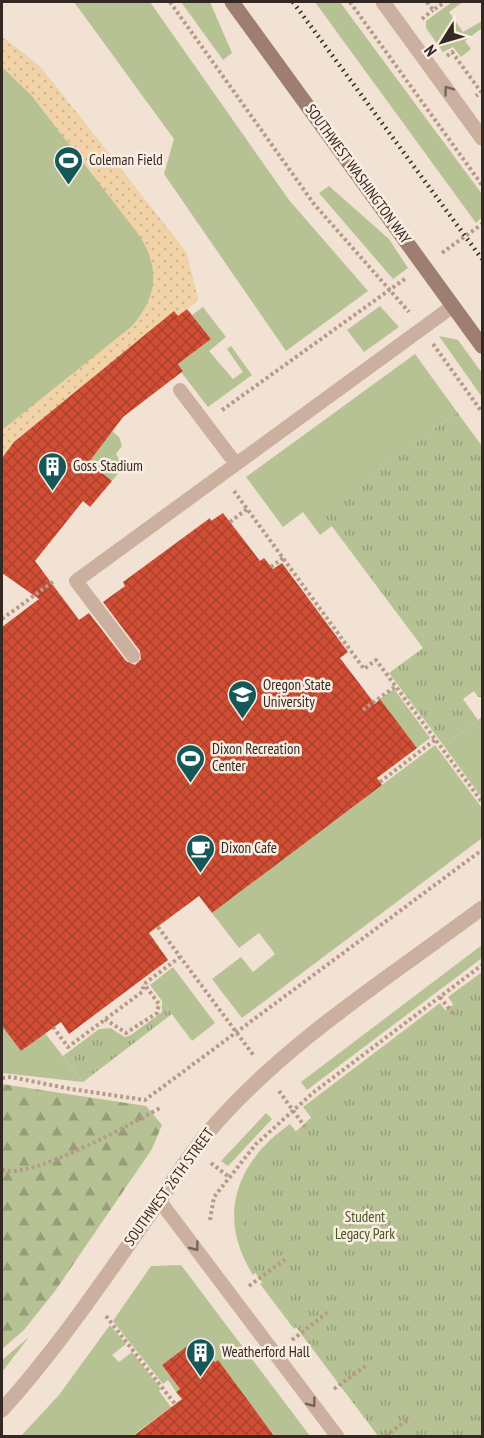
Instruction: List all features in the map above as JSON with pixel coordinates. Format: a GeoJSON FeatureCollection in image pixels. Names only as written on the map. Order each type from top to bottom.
{"type":"FeatureCollection","features":[{"type":"Feature","properties":{"kind":"street","name":"SOUTHWEST WASHINGTON WAY"},"geometry":{"type":"LineString","coordinates":[[232,2],[483,346]]}},
{"type":"Feature","properties":{"kind":"street"},"geometry":{"type":"LineString","coordinates":[[383,2],[483,138]]}},
{"type":"Feature","properties":{"kind":"street","name":"SOUTHWEST 26TH STREET"},"geometry":{"type":"LineString","coordinates":[[2,1410],[52,1351],[209,1130],[266,1072],[483,908]]}},
{"type":"Feature","properties":{"kind":"lane"},"geometry":{"type":"LineString","coordinates":[[133,656],[76,581],[453,306]]}},
{"type":"Feature","properties":{"kind":"lane"},"geometry":{"type":"LineString","coordinates":[[180,390],[236,464]]}},
{"type":"Feature","properties":{"kind":"lane"},"geometry":{"type":"LineString","coordinates":[[159,1200],[337,1437]]}},
{"type":"Feature","properties":{"kind":"path"},"geometry":{"type":"LineString","coordinates":[[170,2],[314,204],[422,328],[483,412]]}},
{"type":"Feature","properties":{"kind":"path"},"geometry":{"type":"LineString","coordinates":[[350,2],[483,185]]}},
{"type":"Feature","properties":{"kind":"path"},"geometry":{"type":"LineString","coordinates":[[427,2],[433,10],[445,2]]}},
{"type":"Feature","properties":{"kind":"path"},"geometry":{"type":"LineString","coordinates":[[205,422],[483,224]]}},
{"type":"Feature","properties":{"kind":"path"},"geometry":{"type":"LineString","coordinates":[[222,474],[364,669],[376,660],[483,802]]}},
{"type":"Feature","properties":{"kind":"path"},"geometry":{"type":"LineString","coordinates":[[230,522],[247,509]]}},
{"type":"Feature","properties":{"kind":"path"},"geometry":{"type":"LineString","coordinates":[[271,567],[283,558]]}},
{"type":"Feature","properties":{"kind":"path"},"geometry":{"type":"LineString","coordinates":[[2,619],[62,575],[76,581]]}},
{"type":"Feature","properties":{"kind":"path"},"geometry":{"type":"LineString","coordinates":[[363,711],[396,686]]}},
{"type":"Feature","properties":{"kind":"path"},"geometry":{"type":"LineString","coordinates":[[380,782],[436,740]]}},
{"type":"Feature","properties":{"kind":"path"},"geometry":{"type":"LineString","coordinates":[[2,1078],[11,1077],[145,1100],[483,850]]}},
{"type":"Feature","properties":{"kind":"path"},"geometry":{"type":"LineString","coordinates":[[158,927],[305,1127]]}},
{"type":"Feature","properties":{"kind":"path"},"geometry":{"type":"LineString","coordinates":[[53,1027],[68,1047],[142,993],[144,984],[180,957]]}},
{"type":"Feature","properties":{"kind":"path"},"geometry":{"type":"LineString","coordinates":[[210,1220],[214,1197],[256,1144],[293,1111],[483,965]]}},
{"type":"Feature","properties":{"kind":"path"},"geometry":{"type":"LineString","coordinates":[[105,1019],[126,1033],[157,1012],[159,1004],[144,984]]}},
{"type":"Feature","properties":{"kind":"path"},"geometry":{"type":"LineString","coordinates":[[440,997],[454,1015]]}},
{"type":"Feature","properties":{"kind":"path"},"geometry":{"type":"LineString","coordinates":[[2,1170],[10,1173],[51,1163],[162,1107]]}},
{"type":"Feature","properties":{"kind":"path"},"geometry":{"type":"LineString","coordinates":[[249,1286],[287,1258]]}},
{"type":"Feature","properties":{"kind":"path"},"geometry":{"type":"LineString","coordinates":[[90,1297],[175,1404]]}},
{"type":"Feature","properties":{"kind":"path"},"geometry":{"type":"LineString","coordinates":[[291,1341],[328,1312]]}},
{"type":"Feature","properties":{"kind":"path"},"geometry":{"type":"LineString","coordinates":[[334,1389],[368,1364]]}},
{"type":"Feature","properties":{"kind":"path"},"geometry":{"type":"LineString","coordinates":[[385,1437],[409,1419]]}},
{"type":"Feature","properties":{"kind":"green space"},"geometry":{"type":"Polygon","coordinates":[[[74,2],[150,2],[289,200],[368,291],[286,351],[164,174],[174,139],[74,2]]]}},
{"type":"Feature","properties":{"kind":"green space"},"geometry":{"type":"Polygon","coordinates":[[[181,2],[210,2],[232,53],[223,60],[181,2]]]}},
{"type":"Feature","properties":{"kind":"green space"},"geometry":{"type":"Polygon","coordinates":[[[315,2],[340,2],[482,194],[482,217],[476,223],[315,2]]]}},
{"type":"Feature","properties":{"kind":"green space"},"geometry":{"type":"Polygon","coordinates":[[[452,2],[463,2],[449,12],[463,32],[482,21],[482,28],[465,41],[471,49],[461,57],[453,47],[443,52],[426,28],[426,21],[452,2]]]}},
{"type":"Feature","properties":{"kind":"green space","name":"Coleman Field"},"geometry":{"type":"Polygon","coordinates":[[[2,37],[38,65],[186,252],[198,300],[178,316],[174,312],[14,442],[2,458],[2,37]]]}},
{"type":"Feature","properties":{"kind":"green space"},"geometry":{"type":"Polygon","coordinates":[[[329,186],[389,239],[408,268],[393,279],[319,193],[329,186]]]}},
{"type":"Feature","properties":{"kind":"green space"},"geometry":{"type":"Polygon","coordinates":[[[380,306],[399,327],[364,352],[347,330],[380,306]]]}},
{"type":"Feature","properties":{"kind":"green space"},"geometry":{"type":"Polygon","coordinates":[[[203,307],[226,337],[209,351],[233,379],[243,372],[227,349],[231,346],[252,375],[208,407],[181,372],[183,370],[178,364],[211,339],[192,315],[203,307]]]}},
{"type":"Feature","properties":{"kind":"green space"},"geometry":{"type":"Polygon","coordinates":[[[439,336],[458,340],[482,373],[482,397],[439,336]]]}},
{"type":"Feature","properties":{"kind":"green space"},"geometry":{"type":"Polygon","coordinates":[[[415,354],[457,412],[323,513],[332,526],[320,535],[303,512],[283,527],[246,477],[415,354]]]}},
{"type":"Feature","properties":{"kind":"green space"},"geometry":{"type":"Polygon","coordinates":[[[457,412],[482,446],[482,697],[478,697],[474,691],[463,699],[478,720],[444,746],[389,673],[423,648],[322,513],[457,412]]]}},
{"type":"Feature","properties":{"kind":"green space"},"geometry":{"type":"Polygon","coordinates":[[[112,431],[119,437],[122,446],[116,454],[123,467],[112,481],[89,462],[112,431]]]}},
{"type":"Feature","properties":{"kind":"green space"},"geometry":{"type":"Polygon","coordinates":[[[394,689],[430,738],[417,748],[380,699],[394,689]]]}},
{"type":"Feature","properties":{"kind":"green space"},"geometry":{"type":"Polygon","coordinates":[[[482,717],[482,798],[444,746],[482,717]]]}},
{"type":"Feature","properties":{"kind":"green space"},"geometry":{"type":"Polygon","coordinates":[[[435,745],[482,808],[482,838],[242,1018],[212,979],[241,957],[253,972],[275,954],[259,933],[239,948],[212,913],[435,745]]]}},
{"type":"Feature","properties":{"kind":"green space"},"geometry":{"type":"Polygon","coordinates":[[[482,945],[482,958],[307,1090],[301,1082],[482,945]]]}},
{"type":"Feature","properties":{"kind":"green space"},"geometry":{"type":"Polygon","coordinates":[[[173,967],[215,1023],[192,1041],[150,985],[173,967]]]}},
{"type":"Feature","properties":{"kind":"green space"},"geometry":{"type":"Polygon","coordinates":[[[482,972],[482,1011],[324,1307],[294,1329],[260,1284],[290,1261],[283,1253],[253,1275],[242,1253],[236,1232],[234,1211],[237,1192],[245,1173],[256,1155],[290,1124],[297,1133],[313,1120],[303,1107],[440,1003],[450,1017],[458,1011],[448,997],[482,972]]]}},
{"type":"Feature","properties":{"kind":"green space","name":"Student Legacy Park"},"geometry":{"type":"Polygon","coordinates":[[[482,983],[482,1436],[378,1436],[256,1274],[248,1252],[244,1228],[245,1204],[257,1173],[290,1137],[369,1068],[482,983]]]}},
{"type":"Feature","properties":{"kind":"green space"},"geometry":{"type":"Polygon","coordinates":[[[162,1001],[172,1014],[83,1082],[63,1056],[99,1029],[110,1028],[125,1037],[131,1035],[162,1012],[162,1001]]]}},
{"type":"Feature","properties":{"kind":"green space"},"geometry":{"type":"Polygon","coordinates":[[[2,1026],[21,1051],[45,1033],[83,1082],[2,1073],[2,1026]]]}},
{"type":"Feature","properties":{"kind":"green space"},"geometry":{"type":"Polygon","coordinates":[[[2,1084],[146,1106],[162,1125],[152,1149],[55,1291],[24,1330],[2,1349],[2,1084]]]}},
{"type":"Feature","properties":{"kind":"green space"},"geometry":{"type":"Polygon","coordinates":[[[266,1113],[272,1119],[228,1166],[221,1161],[266,1113]]]}},
{"type":"Feature","properties":{"kind":"green space"},"geometry":{"type":"Polygon","coordinates":[[[181,1265],[310,1436],[275,1436],[198,1339],[162,1365],[180,1389],[176,1392],[168,1380],[163,1384],[113,1321],[151,1266],[181,1265]]]}},
{"type":"Feature","properties":{"kind":"green space"},"geometry":{"type":"Polygon","coordinates":[[[110,1325],[126,1344],[112,1355],[119,1362],[132,1352],[161,1389],[159,1391],[171,1407],[132,1436],[21,1436],[59,1395],[110,1325]]]}},
{"type":"Feature","properties":{"kind":"green space"},"geometry":{"type":"Polygon","coordinates":[[[29,1337],[2,1372],[2,1360],[29,1337]]]}},
{"type":"Feature","properties":{"kind":"sand"},"geometry":{"type":"Polygon","coordinates":[[[2,37],[38,65],[186,252],[198,300],[178,316],[174,312],[14,442],[2,458],[2,430],[131,327],[140,316],[151,294],[153,271],[151,260],[139,235],[31,95],[2,67],[2,37]]]}},
{"type":"Feature","properties":{"kind":"building","name":"Dixon Recreation Center"},"geometry":{"type":"Polygon","coordinates":[[[187,309],[211,339],[178,364],[183,371],[123,417],[89,462],[112,481],[90,507],[83,501],[35,561],[79,620],[89,613],[126,661],[135,665],[141,659],[140,651],[103,602],[125,586],[123,582],[210,518],[211,521],[223,513],[260,561],[264,558],[273,569],[282,563],[348,652],[340,658],[375,704],[380,699],[417,748],[377,778],[382,785],[212,913],[199,896],[149,933],[168,960],[69,1034],[61,1022],[21,1051],[2,1026],[2,627],[39,599],[2,573],[2,458],[14,442],[174,311],[178,316],[187,309]]]}},
{"type":"Feature","properties":{"kind":"building","name":"Weatherford Hall"},"geometry":{"type":"Polygon","coordinates":[[[198,1338],[215,1362],[218,1360],[275,1437],[132,1437],[182,1399],[176,1392],[180,1389],[162,1365],[198,1338]]]}},
{"type":"Feature","properties":{"kind":"railway"},"geometry":{"type":"LineString","coordinates":[[293,2],[482,259]]}},
{"type":"Feature","properties":{"kind":"place","name":"Coleman Field"},"geometry":{"type":"Point","coordinates":[68,186]}},
{"type":"Feature","properties":{"kind":"place","name":"Goss Stadium"},"geometry":{"type":"Point","coordinates":[52,492]}},
{"type":"Feature","properties":{"kind":"place","name":"Oregon State University"},"geometry":{"type":"Point","coordinates":[242,720]}},
{"type":"Feature","properties":{"kind":"place","name":"Dixon Recreation Center"},"geometry":{"type":"Point","coordinates":[191,784]}},
{"type":"Feature","properties":{"kind":"place","name":"Dixon Cafe"},"geometry":{"type":"Point","coordinates":[200,874]}},
{"type":"Feature","properties":{"kind":"place","name":"Weatherford Hall"},"geometry":{"type":"Point","coordinates":[201,1378]}}]}
